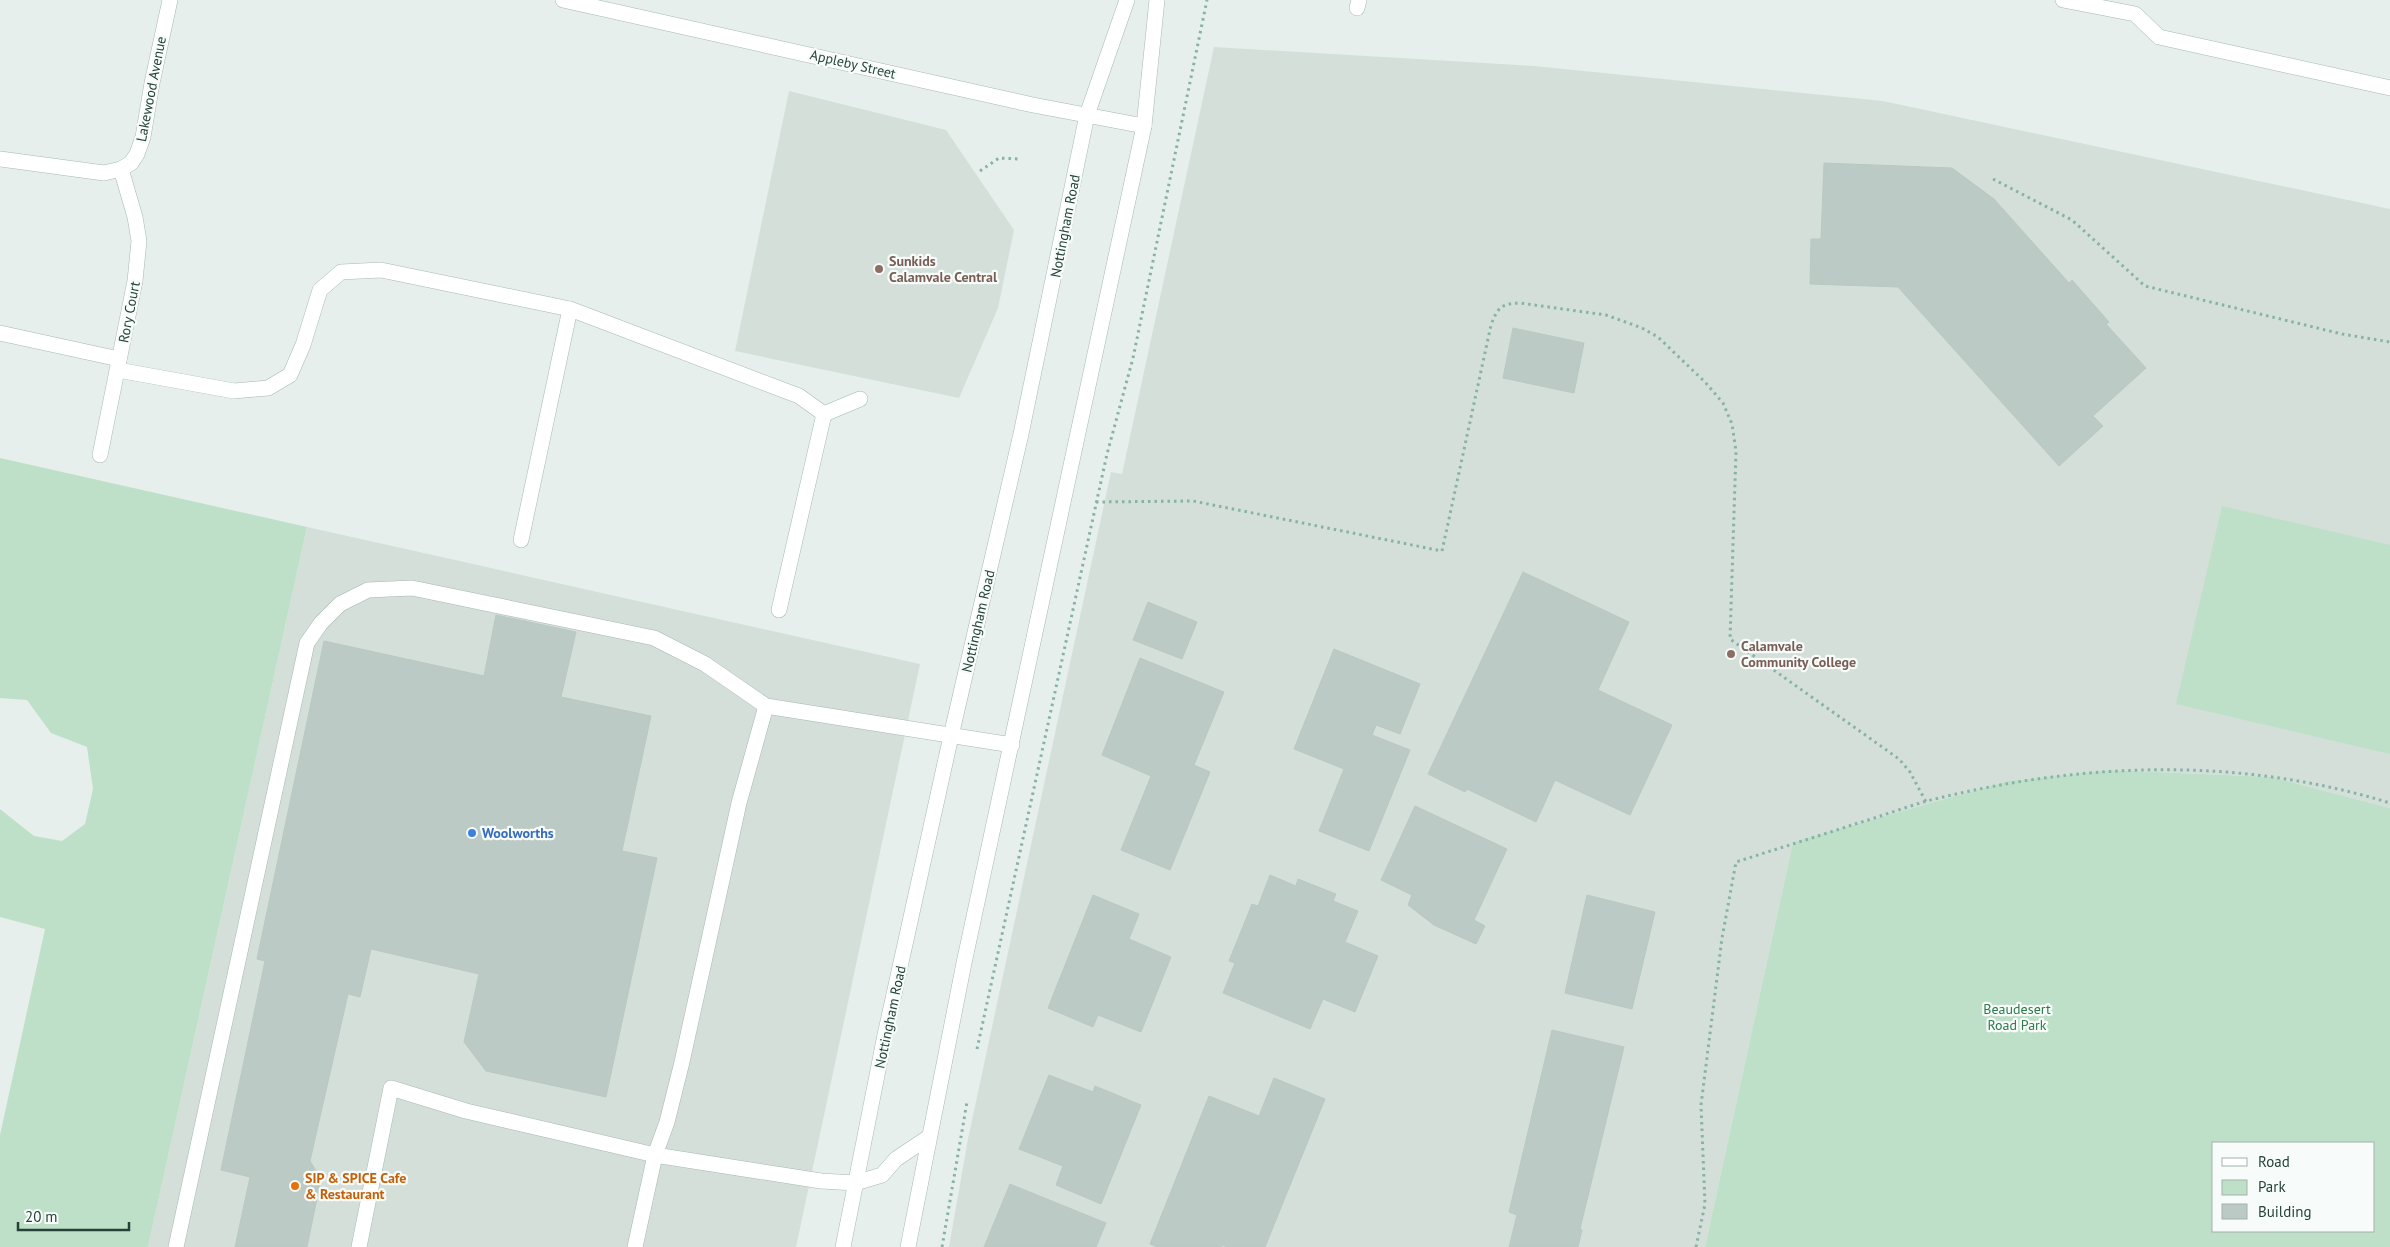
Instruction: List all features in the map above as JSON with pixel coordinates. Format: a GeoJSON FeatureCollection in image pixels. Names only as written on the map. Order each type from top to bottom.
{"type":"FeatureCollection","features":[{"type":"Feature","properties":{"kind":"street","name":"Lakewood Avenue"},"geometry":{"type":"LineString","coordinates":[[121,169],[131,163],[138,154],[170,0]]}},
{"type":"Feature","properties":{"kind":"street","name":"Appleby Street"},"geometry":{"type":"LineString","coordinates":[[563,0],[1033,105],[1144,126]]}},
{"type":"Feature","properties":{"kind":"street","name":"Nottingham Road"},"geometry":{"type":"LineString","coordinates":[[843,1247],[951,736],[1026,414],[1087,115],[1127,0]]}},
{"type":"Feature","properties":{"kind":"street"},"geometry":{"type":"LineString","coordinates":[[908,1247],[929,1137],[1114,257],[1144,126],[1157,0]]}},
{"type":"Feature","properties":{"kind":"street"},"geometry":{"type":"LineString","coordinates":[[2063,0],[2135,14],[2159,37],[2390,88]]}},
{"type":"Feature","properties":{"kind":"street"},"geometry":{"type":"LineString","coordinates":[[0,159],[85,172],[104,173],[121,169]]}},
{"type":"Feature","properties":{"kind":"street","name":"Rory Court"},"geometry":{"type":"LineString","coordinates":[[100,455],[135,280],[139,241],[135,216],[121,169]]}},
{"type":"Feature","properties":{"kind":"street"},"geometry":{"type":"LineString","coordinates":[[0,333],[118,365],[234,391],[268,388],[290,375],[303,345],[320,290],[341,272],[381,270],[570,309],[799,396],[824,414]]}},
{"type":"Feature","properties":{"kind":"street"},"geometry":{"type":"LineString","coordinates":[[521,540],[570,309]]}},
{"type":"Feature","properties":{"kind":"street"},"geometry":{"type":"LineString","coordinates":[[824,414],[860,399]]}},
{"type":"Feature","properties":{"kind":"street"},"geometry":{"type":"LineString","coordinates":[[779,610],[824,414]]}},
{"type":"Feature","properties":{"kind":"street"},"geometry":{"type":"LineString","coordinates":[[176,1247],[306,644],[321,623],[340,604],[368,590],[412,588],[654,638],[705,664],[766,706],[1012,745]]}},
{"type":"Feature","properties":{"kind":"street"},"geometry":{"type":"LineString","coordinates":[[635,1247],[655,1155],[667,1122],[682,1062],[739,803],[766,706]]}},
{"type":"Feature","properties":{"kind":"street"},"geometry":{"type":"LineString","coordinates":[[359,1247],[391,1088],[466,1111],[655,1155],[821,1181],[855,1183],[882,1175],[896,1159],[929,1137]]}},
{"type":"Feature","properties":{"kind":"path"},"geometry":{"type":"LineString","coordinates":[[977,1052],[1096,502],[1133,358],[1207,0]]}},
{"type":"Feature","properties":{"kind":"path"},"geometry":{"type":"LineString","coordinates":[[980,170],[999,158],[1020,159]]}},
{"type":"Feature","properties":{"kind":"path"},"geometry":{"type":"LineString","coordinates":[[1994,179],[2072,220],[2144,286],[2342,334],[2390,342]]}},
{"type":"Feature","properties":{"kind":"path"},"geometry":{"type":"LineString","coordinates":[[1096,502],[1193,501],[1442,551],[1491,325],[1496,311],[1507,304],[1520,303],[1606,316],[1642,328],[1658,337],[1705,382],[1723,403],[1732,424],[1736,451],[1736,478],[1730,639],[1899,759],[1910,772],[1926,802]]}},
{"type":"Feature","properties":{"kind":"path"},"geometry":{"type":"LineString","coordinates":[[1696,1247],[1705,1204],[1701,1106],[1722,938],[1736,862],[1926,802],[2003,784],[2060,776],[2154,768],[2243,773],[2353,791],[2390,802]]}},
{"type":"Feature","properties":{"kind":"path"},"geometry":{"type":"LineString","coordinates":[[942,1247],[967,1100]]}},
{"type":"Feature","properties":{"kind":"shaded area","name":"Calamvale Community College"},"geometry":{"type":"Polygon","coordinates":[[[1214,47],[1534,66],[1883,101],[2390,209],[2390,808],[2272,777],[2110,770],[2008,781],[1793,842],[1705,1247],[949,1247],[968,1139],[1111,472],[1122,474],[1214,47]]]}},
{"type":"Feature","properties":{"kind":"shaded area","name":"Sunkids Calamvale Central"},"geometry":{"type":"Polygon","coordinates":[[[789,91],[946,130],[1014,230],[998,308],[959,398],[735,351],[789,91]]]}},
{"type":"Feature","properties":{"kind":"shaded area"},"geometry":{"type":"Polygon","coordinates":[[[307,527],[920,664],[796,1247],[148,1247],[307,527]]]}},
{"type":"Feature","properties":{"kind":"green space"},"geometry":{"type":"Polygon","coordinates":[[[0,458],[307,527],[148,1247],[0,1247],[0,1135],[45,929],[0,917],[0,809],[34,836],[62,841],[85,824],[93,789],[87,747],[51,733],[27,700],[0,698],[0,458]]]}},
{"type":"Feature","properties":{"kind":"green space"},"geometry":{"type":"Polygon","coordinates":[[[2222,506],[2390,545],[2390,754],[2176,704],[2222,506]]]}},
{"type":"Feature","properties":{"kind":"green space","name":"Beaudesert Road Park"},"geometry":{"type":"Polygon","coordinates":[[[2110,770],[2272,777],[2390,808],[2390,1247],[1705,1247],[1793,842],[2008,781],[2110,770]]]}},
{"type":"Feature","properties":{"kind":"building"},"geometry":{"type":"Polygon","coordinates":[[[1824,163],[1952,168],[1994,199],[2069,283],[2072,280],[2109,322],[2106,324],[2146,368],[2093,416],[2103,426],[2059,466],[1898,287],[1810,284],[1811,239],[1821,239],[1824,163]]]}},
{"type":"Feature","properties":{"kind":"building"},"geometry":{"type":"Polygon","coordinates":[[[1513,328],[1584,343],[1574,393],[1503,378],[1513,328]]]}},
{"type":"Feature","properties":{"kind":"building"},"geometry":{"type":"Polygon","coordinates":[[[1523,572],[1629,622],[1598,690],[1672,725],[1630,815],[1555,780],[1536,822],[1467,789],[1465,792],[1428,774],[1523,572]]]}},
{"type":"Feature","properties":{"kind":"building"},"geometry":{"type":"Polygon","coordinates":[[[1148,602],[1197,622],[1182,659],[1133,640],[1148,602]]]}},
{"type":"Feature","properties":{"kind":"building"},"geometry":{"type":"Polygon","coordinates":[[[496,615],[576,632],[561,697],[651,716],[622,851],[657,858],[606,1097],[486,1071],[464,1042],[479,974],[371,949],[360,997],[348,994],[310,1161],[321,1179],[307,1247],[235,1247],[250,1177],[221,1170],[265,961],[257,959],[324,641],[484,676],[496,615]]]}},
{"type":"Feature","properties":{"kind":"building"},"geometry":{"type":"Polygon","coordinates":[[[1334,649],[1420,684],[1400,734],[1376,725],[1372,735],[1410,750],[1369,851],[1319,831],[1344,769],[1294,749],[1334,649]]]}},
{"type":"Feature","properties":{"kind":"building"},"geometry":{"type":"Polygon","coordinates":[[[1140,658],[1224,692],[1194,765],[1210,772],[1170,870],[1121,850],[1151,776],[1102,755],[1140,658]]]}},
{"type":"Feature","properties":{"kind":"building"},"geometry":{"type":"Polygon","coordinates":[[[1415,806],[1507,849],[1474,920],[1485,926],[1476,944],[1434,925],[1408,905],[1412,895],[1381,880],[1415,806]]]}},
{"type":"Feature","properties":{"kind":"building"},"geometry":{"type":"Polygon","coordinates":[[[1270,875],[1296,886],[1298,879],[1336,894],[1333,901],[1358,911],[1345,942],[1378,956],[1355,1012],[1323,999],[1310,1029],[1223,993],[1235,963],[1229,961],[1252,904],[1258,906],[1270,875]]]}},
{"type":"Feature","properties":{"kind":"building"},"geometry":{"type":"Polygon","coordinates":[[[1093,895],[1139,914],[1129,939],[1171,957],[1141,1032],[1098,1015],[1093,1027],[1048,1008],[1093,895]]]}},
{"type":"Feature","properties":{"kind":"building"},"geometry":{"type":"Polygon","coordinates":[[[1587,895],[1655,912],[1632,1009],[1565,993],[1587,895]]]}},
{"type":"Feature","properties":{"kind":"building"},"geometry":{"type":"Polygon","coordinates":[[[1552,1030],[1624,1047],[1580,1229],[1582,1230],[1578,1247],[1509,1247],[1517,1215],[1509,1212],[1552,1030]]]}},
{"type":"Feature","properties":{"kind":"building"},"geometry":{"type":"Polygon","coordinates":[[[1049,1075],[1093,1092],[1095,1086],[1141,1105],[1101,1204],[1056,1185],[1063,1166],[1019,1149],[1049,1075]]]}},
{"type":"Feature","properties":{"kind":"building"},"geometry":{"type":"Polygon","coordinates":[[[1274,1078],[1325,1099],[1265,1247],[1227,1247],[1222,1245],[1221,1247],[1157,1247],[1150,1244],[1209,1096],[1259,1116],[1274,1078]]]}},
{"type":"Feature","properties":{"kind":"building"},"geometry":{"type":"Polygon","coordinates":[[[1010,1184],[1106,1223],[1096,1247],[984,1247],[1010,1184]]]}},
{"type":"Feature","properties":{"kind":"place","name":"Sunkids Calamvale Central"},"geometry":{"type":"Point","coordinates":[879,269]}},
{"type":"Feature","properties":{"kind":"place","name":"Calamvale Community College"},"geometry":{"type":"Point","coordinates":[1731,654]}},
{"type":"Feature","properties":{"kind":"place","name":"Woolworths"},"geometry":{"type":"Point","coordinates":[472,833]}},
{"type":"Feature","properties":{"kind":"place","name":"SIP & SPICE Cafe & Restaurant"},"geometry":{"type":"Point","coordinates":[295,1186]}}]}
